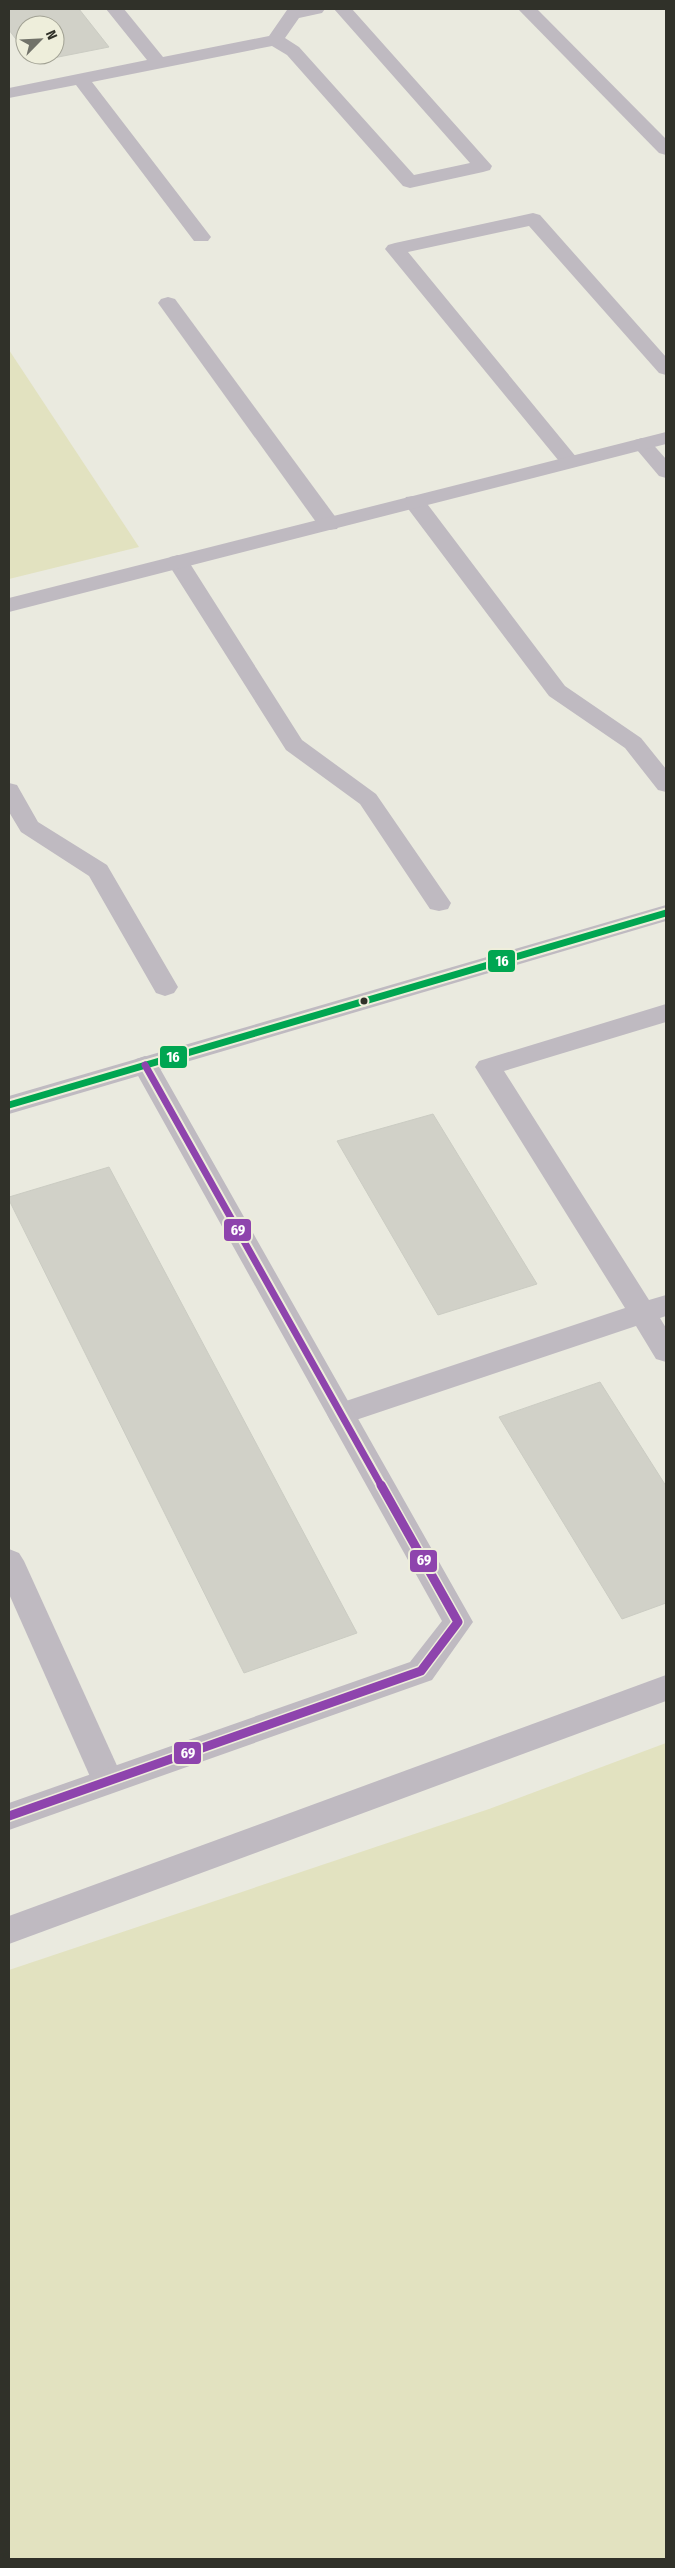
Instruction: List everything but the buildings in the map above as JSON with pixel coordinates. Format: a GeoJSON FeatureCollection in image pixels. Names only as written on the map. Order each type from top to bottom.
{"type":"FeatureCollection","features":[{"type":"Feature","properties":{"kind":"street"},"geometry":{"type":"LineString","coordinates":[[115,9],[160,63]]}},
{"type":"Feature","properties":{"kind":"street"},"geometry":{"type":"LineString","coordinates":[[274,9],[293,14],[316,9]]}},
{"type":"Feature","properties":{"kind":"street"},"geometry":{"type":"LineString","coordinates":[[9,93],[275,40],[293,51],[410,182],[483,166],[343,9]]}},
{"type":"Feature","properties":{"kind":"street"},"geometry":{"type":"LineString","coordinates":[[527,9],[666,149]]}},
{"type":"Feature","properties":{"kind":"street"},"geometry":{"type":"LineString","coordinates":[[275,40],[293,14]]}},
{"type":"Feature","properties":{"kind":"street"},"geometry":{"type":"LineString","coordinates":[[81,78],[201,237]]}},
{"type":"Feature","properties":{"kind":"street"},"geometry":{"type":"LineString","coordinates":[[570,462],[395,249],[533,219],[666,368]]}},
{"type":"Feature","properties":{"kind":"street"},"geometry":{"type":"LineString","coordinates":[[168,303],[329,524]]}},
{"type":"Feature","properties":{"kind":"street"},"geometry":{"type":"LineString","coordinates":[[9,605],[666,438]]}},
{"type":"Feature","properties":{"kind":"street"},"geometry":{"type":"LineString","coordinates":[[642,444],[666,472]]}},
{"type":"Feature","properties":{"kind":"street"},"geometry":{"type":"LineString","coordinates":[[414,502],[557,691],[633,743],[666,785]]}},
{"type":"Feature","properties":{"kind":"street"},"geometry":{"type":"LineString","coordinates":[[178,562],[294,745],[368,799],[438,903]]}},
{"type":"Feature","properties":{"kind":"street"},"geometry":{"type":"LineString","coordinates":[[9,790],[29,826],[98,871],[164,987]]}},
{"type":"Feature","properties":{"kind":"street"},"geometry":{"type":"LineString","coordinates":[[9,1105],[666,913]]}},
{"type":"Feature","properties":{"kind":"street"},"geometry":{"type":"LineString","coordinates":[[666,1012],[488,1067],[654,1309],[666,1351]]}},
{"type":"Feature","properties":{"kind":"street"},"geometry":{"type":"LineString","coordinates":[[9,1816],[421,1671],[458,1622],[145,1065]]}},
{"type":"Feature","properties":{"kind":"street"},"geometry":{"type":"LineString","coordinates":[[341,1414],[654,1309]]}},
{"type":"Feature","properties":{"kind":"street"},"geometry":{"type":"LineString","coordinates":[[9,1561],[108,1781]]}},
{"type":"Feature","properties":{"kind":"street"},"geometry":{"type":"LineString","coordinates":[[9,1930],[666,1688]]}},
{"type":"Feature","properties":{"kind":"green space"},"geometry":{"type":"Polygon","coordinates":[[[9,350],[139,547],[9,579],[9,350]]]}},
{"type":"Feature","properties":{"kind":"green space"},"geometry":{"type":"Polygon","coordinates":[[[666,1743],[666,2559],[9,2559],[9,1970],[489,1809],[666,1743]]]}},
{"type":"Feature","properties":{"kind":"transit line","name":"16"},"geometry":{"type":"LineString","coordinates":[[9,1105],[666,913]]}},
{"type":"Feature","properties":{"kind":"transit line","name":"69"},"geometry":{"type":"LineString","coordinates":[[9,1816],[421,1671],[458,1622],[145,1065]]}}]}
